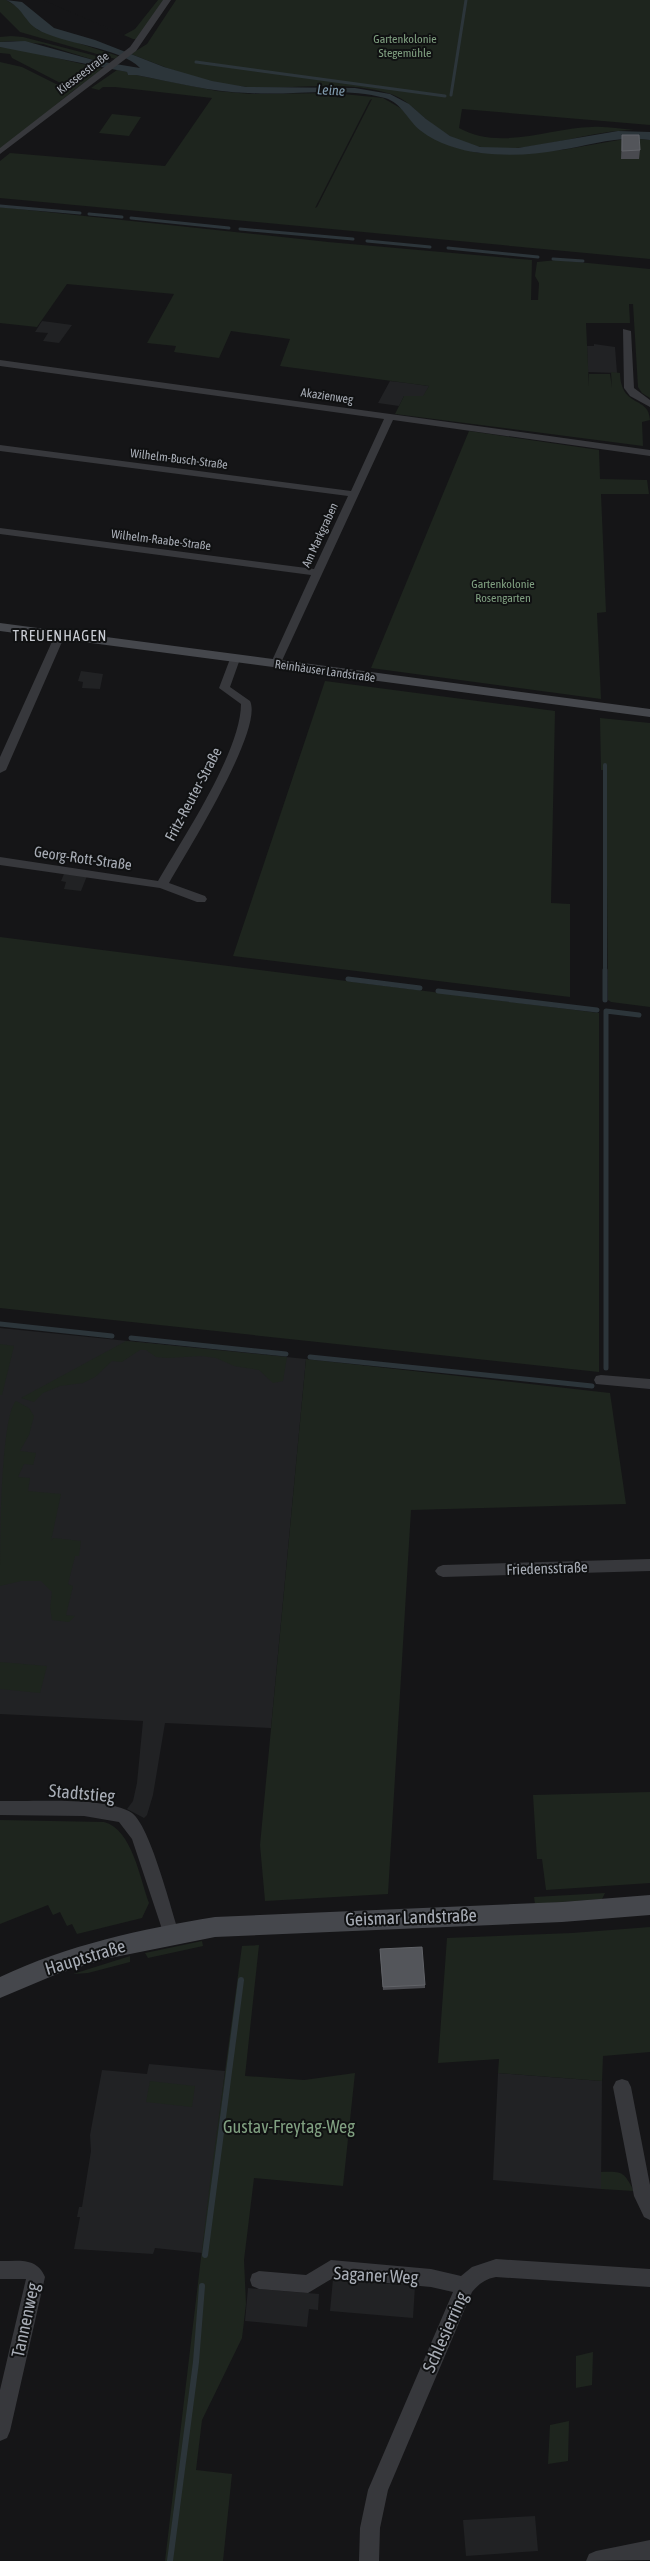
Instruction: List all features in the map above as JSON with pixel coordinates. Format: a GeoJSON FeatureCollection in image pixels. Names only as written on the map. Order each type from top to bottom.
{"type":"FeatureCollection","features":[{"type":"Feature","properties":{"kind":"main road","name":"Reinhäuser Landstraße"},"geometry":{"type":"LineString","coordinates":[[0,628],[650,713]]}},
{"type":"Feature","properties":{"kind":"main road","name":"Geismar Landstraße"},"geometry":{"type":"LineString","coordinates":[[172,1933],[254,1924],[562,1912],[650,1905]]}},
{"type":"Feature","properties":{"kind":"main road","name":"Hauptstraße"},"geometry":{"type":"LineString","coordinates":[[0,1988],[79,1956],[172,1933]]}},
{"type":"Feature","properties":{"kind":"street","name":"Kiesseestraße"},"geometry":{"type":"LineString","coordinates":[[0,152],[130,52],[167,0]]}},
{"type":"Feature","properties":{"kind":"street"},"geometry":{"type":"LineString","coordinates":[[626,331],[629,388],[633,394],[650,404]]}},
{"type":"Feature","properties":{"kind":"street","name":"Akazienweg"},"geometry":{"type":"LineString","coordinates":[[0,363],[650,453]]}},
{"type":"Feature","properties":{"kind":"street","name":"Am Markgraben"},"geometry":{"type":"LineString","coordinates":[[275,665],[390,417]]}},
{"type":"Feature","properties":{"kind":"street","name":"Wilhelm-Busch-Straße"},"geometry":{"type":"LineString","coordinates":[[0,448],[354,494]]}},
{"type":"Feature","properties":{"kind":"street","name":"Wilhelm-Raabe-Straße"},"geometry":{"type":"LineString","coordinates":[[0,531],[318,573]]}},
{"type":"Feature","properties":{"kind":"street"},"geometry":{"type":"LineString","coordinates":[[0,770],[60,635]]}},
{"type":"Feature","properties":{"kind":"street","name":"Fritz-Reuter-Straße"},"geometry":{"type":"LineString","coordinates":[[162,885],[221,781],[246,716],[246,703],[224,688],[235,659]]}},
{"type":"Feature","properties":{"kind":"street","name":"Georg-Rott-Straße"},"geometry":{"type":"LineString","coordinates":[[0,861],[162,885]]}},
{"type":"Feature","properties":{"kind":"street"},"geometry":{"type":"LineString","coordinates":[[162,885],[201,899]]}},
{"type":"Feature","properties":{"kind":"street"},"geometry":{"type":"LineString","coordinates":[[600,1380],[650,1384]]}},
{"type":"Feature","properties":{"kind":"street","name":"Friedensstraße"},"geometry":{"type":"LineString","coordinates":[[443,1572],[650,1565]]}},
{"type":"Feature","properties":{"kind":"street","name":"Stadtstieg"},"geometry":{"type":"LineString","coordinates":[[0,1808],[112,1812],[125,1817],[136,1830],[140,1839],[172,1933]]}},
{"type":"Feature","properties":{"kind":"street"},"geometry":{"type":"LineString","coordinates":[[622,2087],[643,2196],[650,2210]]}},
{"type":"Feature","properties":{"kind":"street","name":"Schlesierring"},"geometry":{"type":"LineString","coordinates":[[369,2561],[370,2528],[378,2490],[465,2286],[476,2273],[496,2268],[650,2278]]}},
{"type":"Feature","properties":{"kind":"street","name":"Saganer Weg"},"geometry":{"type":"LineString","coordinates":[[260,2280],[308,2284],[331,2269],[431,2278],[465,2286]]}},
{"type":"Feature","properties":{"kind":"street","name":"Tannenweg"},"geometry":{"type":"LineString","coordinates":[[0,2270],[30,2270],[36,2277],[0,2431]]}},
{"type":"Feature","properties":{"kind":"street"},"geometry":{"type":"LineString","coordinates":[[596,2561],[650,2550]]}},
{"type":"Feature","properties":{"kind":"shaded area"},"geometry":{"type":"Polygon","coordinates":[[[42,321],[72,325],[59,343],[43,341],[48,333],[35,332],[42,321]]]}},
{"type":"Feature","properties":{"kind":"shaded area"},"geometry":{"type":"Polygon","coordinates":[[[594,344],[615,347],[617,373],[588,372],[587,346],[594,346],[594,344]]]}},
{"type":"Feature","properties":{"kind":"shaded area"},"geometry":{"type":"Polygon","coordinates":[[[390,381],[429,386],[423,397],[404,396],[399,406],[378,403],[390,381]]]}},
{"type":"Feature","properties":{"kind":"shaded area"},"geometry":{"type":"Polygon","coordinates":[[[81,671],[103,674],[100,689],[82,688],[83,682],[78,681],[81,671]]]}},
{"type":"Feature","properties":{"kind":"shaded area"},"geometry":{"type":"Polygon","coordinates":[[[64,874],[87,876],[81,891],[64,889],[66,882],[61,881],[64,874]]]}},
{"type":"Feature","properties":{"kind":"shaded area"},"geometry":{"type":"Polygon","coordinates":[[[0,1328],[306,1359],[271,1728],[165,1723],[153,1795],[147,1815],[144,1818],[127,1809],[133,1801],[137,1783],[143,1721],[0,1714],[0,1328]]]}},
{"type":"Feature","properties":{"kind":"shaded area"},"geometry":{"type":"Polygon","coordinates":[[[149,2064],[225,2071],[202,2253],[155,2248],[153,2254],[74,2249],[80,2217],[77,2217],[79,2207],[82,2207],[91,2151],[90,2135],[102,2070],[147,2074],[149,2064]]]}},
{"type":"Feature","properties":{"kind":"shaded area"},"geometry":{"type":"Polygon","coordinates":[[[498,2073],[602,2081],[601,2189],[493,2180],[498,2073]]]}},
{"type":"Feature","properties":{"kind":"shaded area"},"geometry":{"type":"Polygon","coordinates":[[[333,2279],[415,2286],[413,2318],[330,2311],[333,2279]]]}},
{"type":"Feature","properties":{"kind":"shaded area"},"geometry":{"type":"Polygon","coordinates":[[[248,2288],[319,2294],[318,2310],[309,2309],[307,2327],[245,2321],[248,2288]]]}},
{"type":"Feature","properties":{"kind":"shaded area"},"geometry":{"type":"Polygon","coordinates":[[[535,2516],[538,2551],[466,2556],[463,2520],[535,2516]]]}},
{"type":"Feature","properties":{"kind":"green space"},"geometry":{"type":"Polygon","coordinates":[[[0,0],[6,0],[21,9],[38,30],[118,56],[116,59],[20,32],[0,12],[0,0]]]}},
{"type":"Feature","properties":{"kind":"green space"},"geometry":{"type":"Polygon","coordinates":[[[43,0],[124,35],[135,29],[158,0],[164,0],[137,39],[133,39],[43,0]]]}},
{"type":"Feature","properties":{"kind":"green space","name":"Gartenkolonie Stegemühle"},"geometry":{"type":"Polygon","coordinates":[[[176,0],[650,0],[650,125],[462,109],[459,128],[475,135],[491,138],[508,138],[592,127],[634,130],[616,131],[525,147],[480,147],[448,135],[406,102],[391,94],[356,87],[265,88],[218,83],[188,75],[131,54],[147,44],[176,0]]]}},
{"type":"Feature","properties":{"kind":"green space"},"geometry":{"type":"Polygon","coordinates":[[[0,37],[23,37],[100,57],[97,61],[43,44],[12,41],[0,42],[0,37]]]}},
{"type":"Feature","properties":{"kind":"green space"},"geometry":{"type":"Polygon","coordinates":[[[0,47],[13,48],[104,69],[73,91],[0,150],[0,62],[22,67],[68,90],[70,88],[12,58],[10,54],[0,53],[0,47]]]}},
{"type":"Feature","properties":{"kind":"green space"},"geometry":{"type":"Polygon","coordinates":[[[117,70],[127,72],[128,75],[217,91],[251,94],[333,93],[383,98],[402,109],[421,131],[450,145],[478,153],[562,150],[630,138],[650,140],[650,259],[0,198],[0,161],[10,153],[165,166],[212,98],[115,87],[103,87],[99,90],[91,88],[117,70]],[[372,99],[315,208],[317,207],[372,99]]]}},
{"type":"Feature","properties":{"kind":"green space"},"geometry":{"type":"Polygon","coordinates":[[[112,114],[141,117],[129,136],[99,133],[112,114]]]}},
{"type":"Feature","properties":{"kind":"green space"},"geometry":{"type":"Polygon","coordinates":[[[0,207],[328,242],[532,260],[531,300],[538,300],[539,283],[535,276],[537,262],[557,260],[650,269],[650,398],[642,393],[638,387],[633,304],[629,304],[630,323],[586,323],[589,387],[589,374],[610,374],[612,388],[611,372],[620,373],[625,392],[645,407],[648,412],[650,420],[642,422],[643,446],[395,414],[404,396],[423,396],[429,386],[280,366],[290,339],[231,331],[219,358],[174,352],[176,346],[147,343],[174,294],[67,284],[37,327],[0,323],[0,207]]]}},
{"type":"Feature","properties":{"kind":"green space","name":"Gartenkolonie Rosengarten"},"geometry":{"type":"Polygon","coordinates":[[[469,431],[599,450],[600,479],[647,480],[649,494],[601,494],[606,612],[597,613],[601,699],[371,668],[469,431]]]}},
{"type":"Feature","properties":{"kind":"green space"},"geometry":{"type":"Polygon","coordinates":[[[325,681],[555,711],[551,903],[570,904],[570,997],[233,956],[325,681]]]}},
{"type":"Feature","properties":{"kind":"green space"},"geometry":{"type":"Polygon","coordinates":[[[600,718],[650,723],[650,1007],[608,1000],[606,770],[601,770],[600,718]]]}},
{"type":"Feature","properties":{"kind":"green space"},"geometry":{"type":"Polygon","coordinates":[[[0,937],[599,1013],[599,1372],[0,1308],[0,937]]]}},
{"type":"Feature","properties":{"kind":"green space"},"geometry":{"type":"Polygon","coordinates":[[[126,1341],[287,1357],[283,1381],[273,1383],[259,1370],[234,1366],[216,1358],[201,1356],[156,1357],[146,1350],[140,1350],[122,1362],[112,1361],[95,1377],[83,1383],[60,1386],[43,1393],[34,1402],[21,1398],[126,1341]]]}},
{"type":"Feature","properties":{"kind":"green space"},"geometry":{"type":"Polygon","coordinates":[[[0,1344],[14,1346],[2,1395],[0,1395],[0,1344]]]}},
{"type":"Feature","properties":{"kind":"green space"},"geometry":{"type":"Polygon","coordinates":[[[306,1359],[610,1393],[626,1504],[411,1510],[388,1894],[265,1901],[260,1845],[306,1359]]]}},
{"type":"Feature","properties":{"kind":"green space"},"geometry":{"type":"Polygon","coordinates":[[[16,1401],[29,1408],[34,1416],[29,1435],[20,1451],[36,1453],[33,1465],[24,1464],[18,1477],[30,1478],[28,1491],[61,1494],[51,1541],[53,1538],[81,1541],[79,1556],[75,1556],[68,1584],[73,1586],[66,1615],[75,1616],[69,1622],[52,1620],[50,1608],[52,1592],[41,1581],[21,1581],[0,1586],[4,1458],[11,1412],[16,1401]]]}},
{"type":"Feature","properties":{"kind":"green space"},"geometry":{"type":"Polygon","coordinates":[[[0,1662],[47,1666],[40,1693],[0,1689],[0,1662]]]}},
{"type":"Feature","properties":{"kind":"green space"},"geometry":{"type":"Polygon","coordinates":[[[650,1792],[650,1883],[546,1890],[542,1859],[537,1859],[533,1795],[650,1792]]]}},
{"type":"Feature","properties":{"kind":"green space"},"geometry":{"type":"Polygon","coordinates":[[[0,1820],[104,1822],[114,1827],[122,1834],[134,1856],[149,1903],[142,1918],[77,1934],[72,1924],[67,1926],[60,1912],[53,1915],[48,1905],[0,1924],[0,1820]]]}},
{"type":"Feature","properties":{"kind":"green space"},"geometry":{"type":"Polygon","coordinates":[[[605,1893],[602,1899],[535,1904],[534,1897],[605,1893]]]}},
{"type":"Feature","properties":{"kind":"green space"},"geometry":{"type":"Polygon","coordinates":[[[650,1927],[650,2052],[603,2056],[602,2081],[498,2073],[499,2059],[438,2063],[447,1938],[572,1933],[650,1927]]]}},
{"type":"Feature","properties":{"kind":"green space"},"geometry":{"type":"Polygon","coordinates":[[[202,1941],[203,1946],[148,1958],[145,1953],[202,1941]]]}},
{"type":"Feature","properties":{"kind":"green space","name":"Gustav-Freytag-Weg"},"geometry":{"type":"Polygon","coordinates":[[[259,1945],[245,2076],[304,2080],[355,2073],[343,2186],[254,2178],[244,2260],[246,2304],[242,2338],[202,2420],[196,2470],[232,2474],[223,2561],[165,2561],[210,2182],[242,1946],[259,1945]]]}},
{"type":"Feature","properties":{"kind":"green space"},"geometry":{"type":"Polygon","coordinates":[[[130,1956],[130,1962],[88,1973],[73,1974],[130,1956]]]}},
{"type":"Feature","properties":{"kind":"green space"},"geometry":{"type":"Polygon","coordinates":[[[150,2081],[195,2086],[192,2107],[146,2102],[150,2081]]]}},
{"type":"Feature","properties":{"kind":"green space"},"geometry":{"type":"Polygon","coordinates":[[[601,2172],[622,2174],[634,2191],[601,2189],[601,2172]]]}},
{"type":"Feature","properties":{"kind":"green space"},"geometry":{"type":"Polygon","coordinates":[[[593,2352],[592,2385],[576,2388],[576,2356],[593,2352]]]}},
{"type":"Feature","properties":{"kind":"green space"},"geometry":{"type":"Polygon","coordinates":[[[569,2421],[568,2461],[548,2464],[550,2425],[569,2421]]]}},
{"type":"Feature","properties":{"kind":"water","name":"Leine"},"geometry":{"type":"Polygon","coordinates":[[[6,0],[22,2],[54,28],[95,40],[164,67],[212,81],[246,87],[355,88],[390,94],[409,104],[450,136],[480,147],[518,148],[618,131],[650,132],[650,140],[605,141],[540,153],[491,154],[473,152],[441,143],[416,127],[391,100],[368,94],[317,92],[265,94],[220,91],[128,75],[127,72],[0,47],[0,42],[25,41],[97,61],[140,68],[119,55],[47,34],[37,29],[29,23],[12,3],[6,0]]]}},
{"type":"Feature","properties":{"kind":"building"},"geometry":{"type":"Polygon","coordinates":[[[622,135],[639,135],[640,150],[622,151],[622,135]]]}},
{"type":"Feature","properties":{"kind":"building"},"geometry":{"type":"Polygon","coordinates":[[[422,1947],[425,1985],[383,1987],[380,1949],[422,1947]]]}},
{"type":"Feature","properties":{"kind":"waterway"},"geometry":{"type":"LineString","coordinates":[[451,95],[466,0]]}},
{"type":"Feature","properties":{"kind":"waterway","name":"Leine"},"geometry":{"type":"LineString","coordinates":[[196,62],[445,96]]}},
{"type":"Feature","properties":{"kind":"waterway"},"geometry":{"type":"LineString","coordinates":[[0,206],[80,213]]}},
{"type":"Feature","properties":{"kind":"waterway"},"geometry":{"type":"LineString","coordinates":[[89,214],[122,217]]}},
{"type":"Feature","properties":{"kind":"waterway"},"geometry":{"type":"LineString","coordinates":[[131,218],[229,228]]}},
{"type":"Feature","properties":{"kind":"waterway"},"geometry":{"type":"LineString","coordinates":[[240,229],[353,239]]}},
{"type":"Feature","properties":{"kind":"waterway"},"geometry":{"type":"LineString","coordinates":[[367,241],[430,247]]}},
{"type":"Feature","properties":{"kind":"waterway"},"geometry":{"type":"LineString","coordinates":[[448,248],[538,257]]}},
{"type":"Feature","properties":{"kind":"waterway"},"geometry":{"type":"LineString","coordinates":[[553,259],[583,261]]}},
{"type":"Feature","properties":{"kind":"waterway"},"geometry":{"type":"LineString","coordinates":[[605,765],[605,1000]]}},
{"type":"Feature","properties":{"kind":"waterway"},"geometry":{"type":"LineString","coordinates":[[348,979],[420,988]]}},
{"type":"Feature","properties":{"kind":"waterway"},"geometry":{"type":"LineString","coordinates":[[438,991],[597,1010]]}},
{"type":"Feature","properties":{"kind":"waterway"},"geometry":{"type":"LineString","coordinates":[[606,1368],[606,1011],[639,1015]]}},
{"type":"Feature","properties":{"kind":"waterway"},"geometry":{"type":"LineString","coordinates":[[0,1324],[112,1336]]}},
{"type":"Feature","properties":{"kind":"waterway"},"geometry":{"type":"LineString","coordinates":[[131,1338],[286,1354]]}},
{"type":"Feature","properties":{"kind":"waterway"},"geometry":{"type":"LineString","coordinates":[[310,1357],[592,1386]]}},
{"type":"Feature","properties":{"kind":"waterway"},"geometry":{"type":"LineString","coordinates":[[205,2255],[241,1980]]}},
{"type":"Feature","properties":{"kind":"waterway"},"geometry":{"type":"LineString","coordinates":[[170,2561],[196,2362],[202,2286]]}},
{"type":"Feature","properties":{"kind":"district","name":"TREUENHAGEN"},"geometry":{"type":"Point","coordinates":[60,635]}}]}
